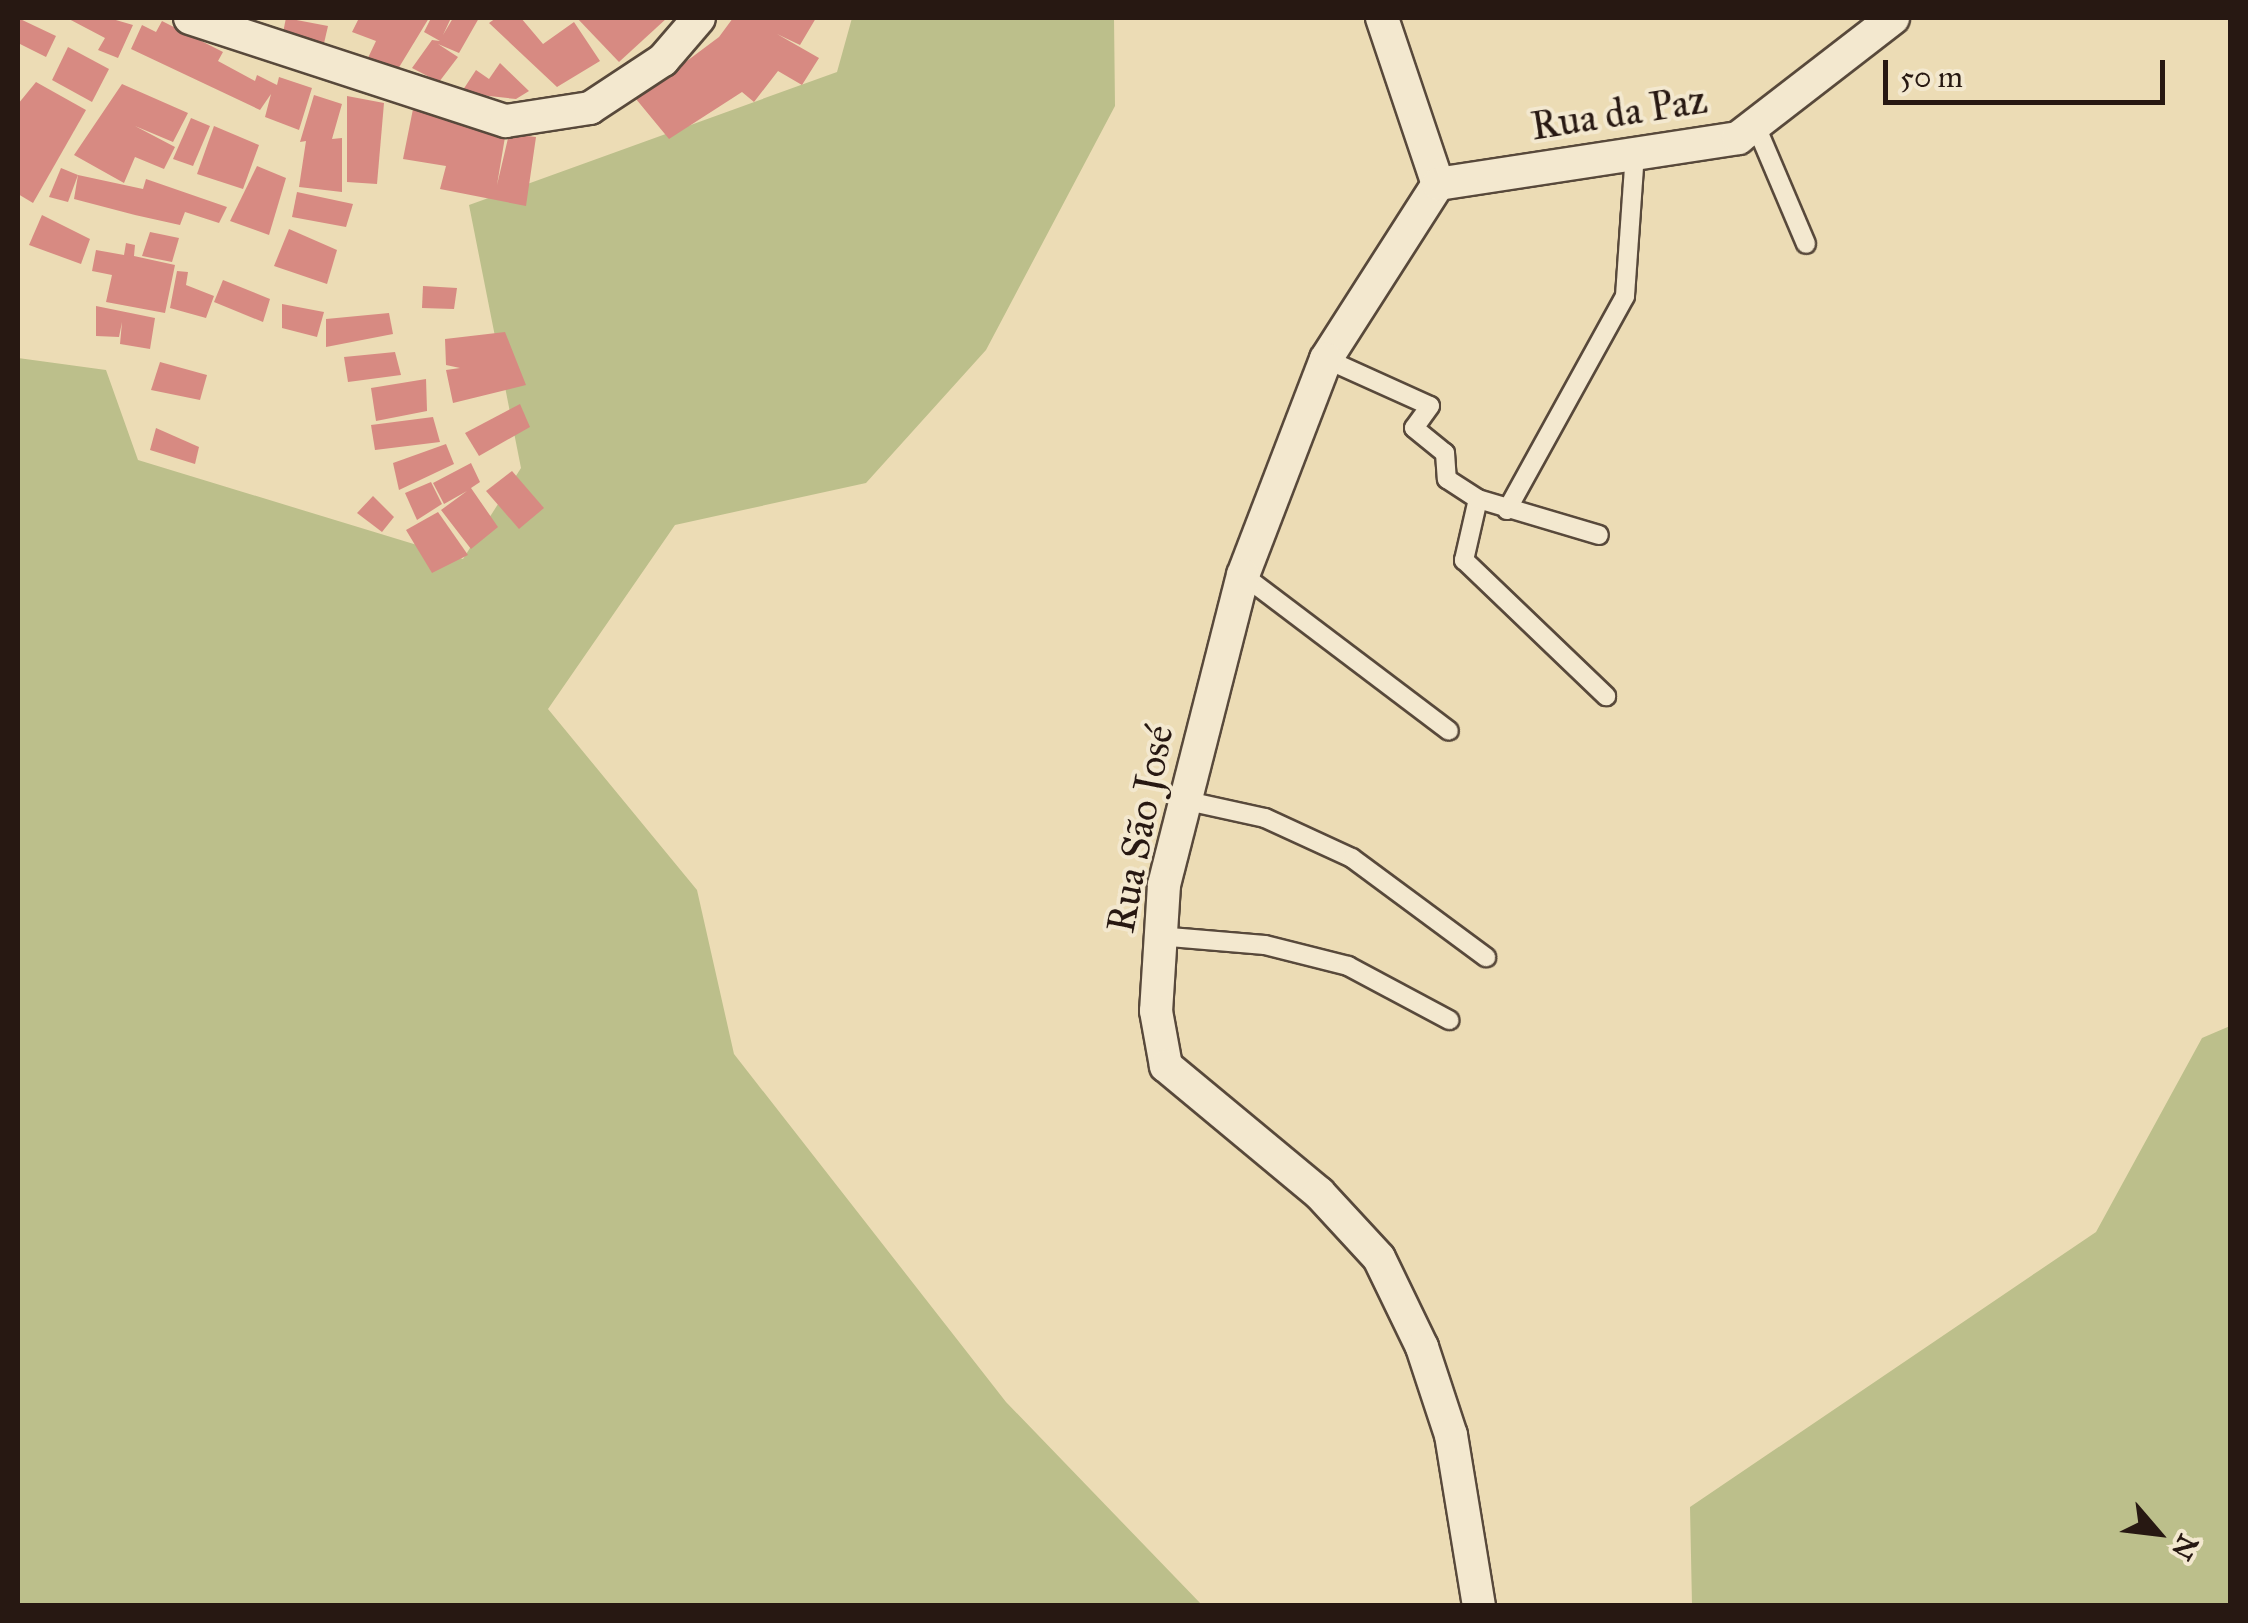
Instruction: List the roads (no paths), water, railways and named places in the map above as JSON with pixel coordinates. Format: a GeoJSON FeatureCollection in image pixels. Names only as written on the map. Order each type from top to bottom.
{"type":"FeatureCollection","features":[{"type":"Feature","properties":{"kind":"street"},"geometry":{"type":"LineString","coordinates":[[198,19],[506,121],[590,108],[663,60],[699,18]]}},
{"type":"Feature","properties":{"kind":"street"},"geometry":{"type":"LineString","coordinates":[[1382,18],[1438,184]]}},
{"type":"Feature","properties":{"kind":"street","name":"Rua da Paz"},"geometry":{"type":"LineString","coordinates":[[1438,184],[1738,138],[1893,18]]}},
{"type":"Feature","properties":{"kind":"street","name":"Rua São José"},"geometry":{"type":"LineString","coordinates":[[1438,184],[1326,359],[1242,574],[1183,800],[1158,936],[1156,1011],[1166,1066],[1318,1193],[1379,1258],[1422,1347],[1452,1435],[1479,1606]]}},
{"type":"Feature","properties":{"kind":"lane"},"geometry":{"type":"LineString","coordinates":[[1756,126],[1806,244]]}},
{"type":"Feature","properties":{"kind":"lane"},"geometry":{"type":"LineString","coordinates":[[1507,510],[1625,296],[1635,154]]}},
{"type":"Feature","properties":{"kind":"lane"},"geometry":{"type":"LineString","coordinates":[[1326,359],[1430,406],[1414,428],[1445,453],[1447,479],[1478,500],[1599,534]]}},
{"type":"Feature","properties":{"kind":"lane"},"geometry":{"type":"LineString","coordinates":[[1478,500],[1464,560],[1606,696]]}},
{"type":"Feature","properties":{"kind":"lane"},"geometry":{"type":"LineString","coordinates":[[1242,574],[1449,731]]}},
{"type":"Feature","properties":{"kind":"lane"},"geometry":{"type":"LineString","coordinates":[[1183,800],[1265,818],[1352,858],[1486,957]]}},
{"type":"Feature","properties":{"kind":"lane"},"geometry":{"type":"LineString","coordinates":[[1158,936],[1265,945],[1348,966],[1449,1020]]}}]}
